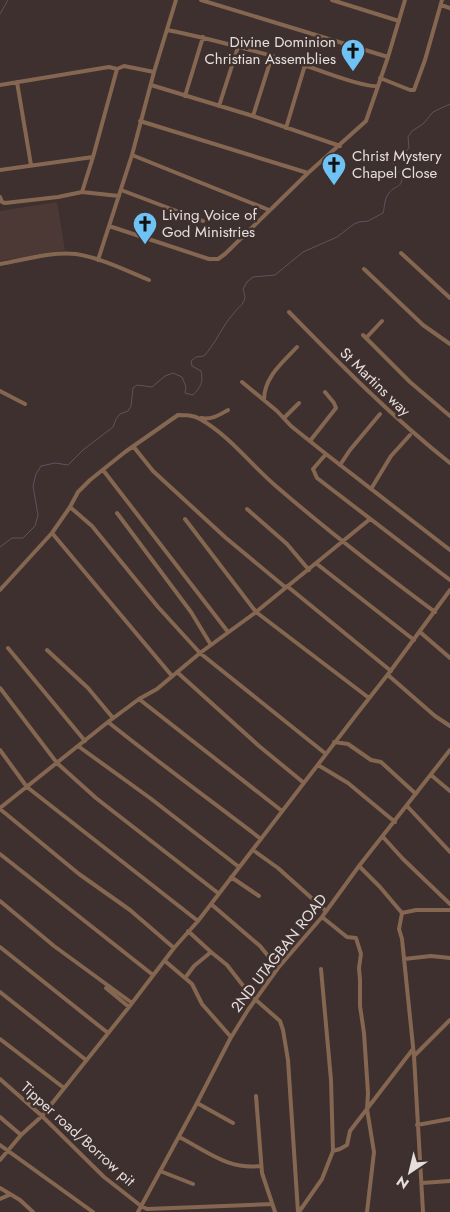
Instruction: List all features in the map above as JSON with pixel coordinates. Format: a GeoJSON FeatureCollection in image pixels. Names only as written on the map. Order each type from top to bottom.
{"type":"FeatureCollection","features":[{"type":"Feature","properties":{"kind":"street"},"geometry":{"type":"LineString","coordinates":[[98,260],[132,155],[140,120],[176,0]]}},
{"type":"Feature","properties":{"kind":"street"},"geometry":{"type":"LineString","coordinates":[[201,0],[388,57]]}},
{"type":"Feature","properties":{"kind":"street"},"geometry":{"type":"LineString","coordinates":[[332,0],[400,21]]}},
{"type":"Feature","properties":{"kind":"street"},"geometry":{"type":"LineString","coordinates":[[109,226],[214,260],[225,254],[308,173],[366,121],[400,21],[405,0]]}},
{"type":"Feature","properties":{"kind":"street"},"geometry":{"type":"LineString","coordinates":[[380,78],[414,90],[425,60],[442,0]]}},
{"type":"Feature","properties":{"kind":"street"},"geometry":{"type":"LineString","coordinates":[[440,5],[450,8]]}},
{"type":"Feature","properties":{"kind":"street"},"geometry":{"type":"LineString","coordinates":[[167,30],[203,37],[373,87],[377,86]]}},
{"type":"Feature","properties":{"kind":"street"},"geometry":{"type":"LineString","coordinates":[[185,96],[203,37]]}},
{"type":"Feature","properties":{"kind":"street"},"geometry":{"type":"LineString","coordinates":[[219,106],[238,47]]}},
{"type":"Feature","properties":{"kind":"street"},"geometry":{"type":"LineString","coordinates":[[253,116],[272,56]]}},
{"type":"Feature","properties":{"kind":"street"},"geometry":{"type":"LineString","coordinates":[[0,85],[109,67],[117,69],[124,66],[154,72]]}},
{"type":"Feature","properties":{"kind":"street"},"geometry":{"type":"LineString","coordinates":[[286,128],[305,66]]}},
{"type":"Feature","properties":{"kind":"street"},"geometry":{"type":"LineString","coordinates":[[82,192],[117,69]]}},
{"type":"Feature","properties":{"kind":"street"},"geometry":{"type":"LineString","coordinates":[[17,82],[31,165]]}},
{"type":"Feature","properties":{"kind":"street"},"geometry":{"type":"LineString","coordinates":[[151,85],[253,116],[340,146]]}},
{"type":"Feature","properties":{"kind":"street"},"geometry":{"type":"LineString","coordinates":[[140,120],[308,173]]}},
{"type":"Feature","properties":{"kind":"street"},"geometry":{"type":"LineString","coordinates":[[132,155],[269,210]]}},
{"type":"Feature","properties":{"kind":"street"},"geometry":{"type":"LineString","coordinates":[[0,170],[93,157]]}},
{"type":"Feature","properties":{"kind":"street"},"geometry":{"type":"LineString","coordinates":[[121,190],[203,222]]}},
{"type":"Feature","properties":{"kind":"street"},"geometry":{"type":"LineString","coordinates":[[0,197],[5,203],[58,197],[82,192],[119,196]]}},
{"type":"Feature","properties":{"kind":"street"},"geometry":{"type":"LineString","coordinates":[[401,253],[450,298]]}},
{"type":"Feature","properties":{"kind":"street"},"geometry":{"type":"LineString","coordinates":[[0,264],[56,254],[75,254],[98,260],[149,280]]}},
{"type":"Feature","properties":{"kind":"street"},"geometry":{"type":"LineString","coordinates":[[364,269],[424,325],[450,344]]}},
{"type":"Feature","properties":{"kind":"street","name":"St Martins way"},"geometry":{"type":"LineString","coordinates":[[289,312],[411,432],[450,463]]}},
{"type":"Feature","properties":{"kind":"street"},"geometry":{"type":"LineString","coordinates":[[382,321],[364,337],[410,382],[450,416]]}},
{"type":"Feature","properties":{"kind":"street"},"geometry":{"type":"LineString","coordinates":[[264,400],[264,389],[269,380],[283,359],[297,347]]}},
{"type":"Feature","properties":{"kind":"street"},"geometry":{"type":"LineString","coordinates":[[242,382],[326,454],[450,550]]}},
{"type":"Feature","properties":{"kind":"street"},"geometry":{"type":"LineString","coordinates":[[0,391],[25,404]]}},
{"type":"Feature","properties":{"kind":"street"},"geometry":{"type":"LineString","coordinates":[[310,441],[336,408],[325,392]]}},
{"type":"Feature","properties":{"kind":"street"},"geometry":{"type":"LineString","coordinates":[[284,418],[299,403]]}},
{"type":"Feature","properties":{"kind":"street"},"geometry":{"type":"LineString","coordinates":[[0,590],[52,533],[78,492],[133,446],[178,415],[208,419],[215,418],[228,410]]}},
{"type":"Feature","properties":{"kind":"street"},"geometry":{"type":"LineString","coordinates":[[340,465],[380,414]]}},
{"type":"Feature","properties":{"kind":"street"},"geometry":{"type":"LineString","coordinates":[[199,418],[228,440],[275,486],[342,543],[435,612]]}},
{"type":"Feature","properties":{"kind":"street"},"geometry":{"type":"LineString","coordinates":[[371,489],[391,456],[410,435]]}},
{"type":"Feature","properties":{"kind":"street"},"geometry":{"type":"LineString","coordinates":[[133,446],[153,472],[226,538],[389,672],[435,716],[450,726]]}},
{"type":"Feature","properties":{"kind":"street"},"geometry":{"type":"LineString","coordinates":[[326,454],[313,470],[317,478],[450,580]]}},
{"type":"Feature","properties":{"kind":"street"},"geometry":{"type":"LineString","coordinates":[[103,470],[228,632]]}},
{"type":"Feature","properties":{"kind":"street"},"geometry":{"type":"LineString","coordinates":[[70,507],[92,526],[158,607],[200,653],[326,754]]}},
{"type":"Feature","properties":{"kind":"street"},"geometry":{"type":"LineString","coordinates":[[247,509],[287,544],[309,570]]}},
{"type":"Feature","properties":{"kind":"street"},"geometry":{"type":"LineString","coordinates":[[117,513],[181,598],[211,645]]}},
{"type":"Feature","properties":{"kind":"street"},"geometry":{"type":"LineString","coordinates":[[185,519],[256,612],[369,698]]}},
{"type":"Feature","properties":{"kind":"street"},"geometry":{"type":"LineString","coordinates":[[174,948],[130,910],[80,874],[0,807],[113,718],[139,699],[157,689],[200,653],[256,612],[370,519]]}},
{"type":"Feature","properties":{"kind":"street"},"geometry":{"type":"LineString","coordinates":[[52,533],[172,676]]}},
{"type":"Feature","properties":{"kind":"street"},"geometry":{"type":"LineString","coordinates":[[316,564],[414,640]]}},
{"type":"Feature","properties":{"kind":"street"},"geometry":{"type":"LineString","coordinates":[[0,1160],[21,1135],[42,1116],[174,948],[198,921],[218,892],[262,839],[450,590]]}},
{"type":"Feature","properties":{"kind":"street"},"geometry":{"type":"LineString","coordinates":[[445,598],[450,604]]}},
{"type":"Feature","properties":{"kind":"street"},"geometry":{"type":"LineString","coordinates":[[420,632],[450,658]]}},
{"type":"Feature","properties":{"kind":"street"},"geometry":{"type":"LineString","coordinates":[[8,648],[85,741]]}},
{"type":"Feature","properties":{"kind":"street"},"geometry":{"type":"LineString","coordinates":[[47,650],[88,688],[113,718]]}},
{"type":"Feature","properties":{"kind":"street"},"geometry":{"type":"LineString","coordinates":[[176,672],[259,746],[304,783]]}},
{"type":"Feature","properties":{"kind":"street"},"geometry":{"type":"LineString","coordinates":[[0,688],[56,763],[96,798],[218,892]]}},
{"type":"Feature","properties":{"kind":"street"},"geometry":{"type":"LineString","coordinates":[[139,699],[282,812]]}},
{"type":"Feature","properties":{"kind":"street"},"geometry":{"type":"LineString","coordinates":[[108,722],[152,758],[262,839]]}},
{"type":"Feature","properties":{"kind":"street"},"geometry":{"type":"LineString","coordinates":[[334,742],[348,744],[371,760],[381,762],[416,794]]}},
{"type":"Feature","properties":{"kind":"street"},"geometry":{"type":"LineString","coordinates":[[78,746],[150,798],[239,867]]}},
{"type":"Feature","properties":{"kind":"street"},"geometry":{"type":"LineString","coordinates":[[0,750],[27,787],[198,921]]}},
{"type":"Feature","properties":{"kind":"street","name":"2ND UTAGBAN ROAD"},"geometry":{"type":"LineString","coordinates":[[138,1212],[231,1037],[278,968],[322,917],[359,866],[450,750]]}},
{"type":"Feature","properties":{"kind":"street"},"geometry":{"type":"LineString","coordinates":[[318,764],[348,783],[395,822]]}},
{"type":"Feature","properties":{"kind":"street"},"geometry":{"type":"LineString","coordinates":[[431,775],[450,791]]}},
{"type":"Feature","properties":{"kind":"street"},"geometry":{"type":"LineString","coordinates":[[407,806],[450,852]]}},
{"type":"Feature","properties":{"kind":"street"},"geometry":{"type":"LineString","coordinates":[[383,837],[450,904]]}},
{"type":"Feature","properties":{"kind":"street"},"geometry":{"type":"LineString","coordinates":[[253,850],[278,868],[326,911]]}},
{"type":"Feature","properties":{"kind":"street"},"geometry":{"type":"LineString","coordinates":[[0,854],[153,975]]}},
{"type":"Feature","properties":{"kind":"street"},"geometry":{"type":"LineString","coordinates":[[359,866],[380,887],[402,914]]}},
{"type":"Feature","properties":{"kind":"street"},"geometry":{"type":"LineString","coordinates":[[231,877],[259,896]]}},
{"type":"Feature","properties":{"kind":"street"},"geometry":{"type":"LineString","coordinates":[[0,902],[130,1005]]}},
{"type":"Feature","properties":{"kind":"street"},"geometry":{"type":"LineString","coordinates":[[211,904],[260,946],[278,968]]}},
{"type":"Feature","properties":{"kind":"street"},"geometry":{"type":"LineString","coordinates":[[402,914],[416,910],[450,910]]}},
{"type":"Feature","properties":{"kind":"street"},"geometry":{"type":"LineString","coordinates":[[402,914],[399,929],[414,1056],[422,1212]]}},
{"type":"Feature","properties":{"kind":"street"},"geometry":{"type":"LineString","coordinates":[[322,917],[347,937],[356,938],[361,954],[358,968],[360,1006],[368,1085],[367,1109],[374,1152],[367,1212]]}},
{"type":"Feature","properties":{"kind":"street"},"geometry":{"type":"LineString","coordinates":[[188,931],[227,965],[256,1001],[280,1022],[288,1060],[298,1212]]}},
{"type":"Feature","properties":{"kind":"street"},"geometry":{"type":"LineString","coordinates":[[0,948],[108,1033]]}},
{"type":"Feature","properties":{"kind":"street"},"geometry":{"type":"LineString","coordinates":[[185,978],[194,966],[211,952]]}},
{"type":"Feature","properties":{"kind":"street"},"geometry":{"type":"LineString","coordinates":[[404,959],[431,956],[450,958]]}},
{"type":"Feature","properties":{"kind":"street"},"geometry":{"type":"LineString","coordinates":[[165,961],[195,988],[202,1004],[231,1037]]}},
{"type":"Feature","properties":{"kind":"street"},"geometry":{"type":"LineString","coordinates":[[298,1212],[322,1179],[333,1150],[331,1080],[321,969]]}},
{"type":"Feature","properties":{"kind":"street"},"geometry":{"type":"LineString","coordinates":[[0,992],[86,1060]]}},
{"type":"Feature","properties":{"kind":"street"},"geometry":{"type":"LineString","coordinates":[[414,1056],[450,1020]]}},
{"type":"Feature","properties":{"kind":"street"},"geometry":{"type":"LineString","coordinates":[[0,1039],[64,1088]]}},
{"type":"Feature","properties":{"kind":"street"},"geometry":{"type":"LineString","coordinates":[[333,1150],[340,1149],[347,1144],[350,1131],[413,1049]]}},
{"type":"Feature","properties":{"kind":"street","name":"Tipper road/Borrow pit"},"geometry":{"type":"LineString","coordinates":[[0,1079],[42,1116],[104,1177],[141,1206]]}},
{"type":"Feature","properties":{"kind":"street"},"geometry":{"type":"LineString","coordinates":[[256,1096],[262,1173],[275,1212]]}},
{"type":"Feature","properties":{"kind":"street"},"geometry":{"type":"LineString","coordinates":[[197,1104],[234,1123]]}},
{"type":"Feature","properties":{"kind":"street"},"geometry":{"type":"LineString","coordinates":[[0,1117],[21,1135]]}},
{"type":"Feature","properties":{"kind":"street"},"geometry":{"type":"LineString","coordinates":[[417,1125],[450,1118]]}},
{"type":"Feature","properties":{"kind":"street"},"geometry":{"type":"LineString","coordinates":[[179,1137],[233,1165],[250,1168],[262,1166]]}},
{"type":"Feature","properties":{"kind":"street"},"geometry":{"type":"LineString","coordinates":[[0,1145],[93,1212]]}},
{"type":"Feature","properties":{"kind":"street"},"geometry":{"type":"LineString","coordinates":[[160,1171],[192,1184]]}},
{"type":"Feature","properties":{"kind":"street"},"geometry":{"type":"LineString","coordinates":[[422,1183],[450,1181]]}},
{"type":"Feature","properties":{"kind":"street"},"geometry":{"type":"LineString","coordinates":[[0,1188],[20,1200],[33,1212]]}},
{"type":"Feature","properties":{"kind":"street"},"geometry":{"type":"LineString","coordinates":[[0,1199],[9,1195]]}},
{"type":"Feature","properties":{"kind":"street"},"geometry":{"type":"LineString","coordinates":[[141,1206],[147,1209],[272,1204]]}},
{"type":"Feature","properties":{"kind":"shaded area"},"geometry":{"type":"Polygon","coordinates":[[[57,202],[65,250],[0,261],[0,211],[57,202]]]}},
{"type":"Feature","properties":{"kind":"waterway"},"geometry":{"type":"LineString","coordinates":[[0,14],[8,0]]}},
{"type":"Feature","properties":{"kind":"waterway"},"geometry":{"type":"LineString","coordinates":[[0,547],[12,538],[23,538],[35,526],[38,515],[33,486],[36,474],[41,466],[55,463],[68,465],[83,450],[113,427],[120,414],[128,411],[131,406],[133,388],[137,385],[152,387],[165,376],[173,373],[182,377],[186,387],[185,393],[193,395],[201,384],[202,375],[201,371],[192,366],[191,361],[196,357],[204,356],[230,318],[243,303],[245,299],[243,289],[247,282],[253,277],[275,275],[303,252],[337,237],[354,224],[368,221],[383,213],[387,195],[400,184],[402,179],[402,174],[395,169],[393,163],[396,156],[404,153],[409,148],[408,137],[412,131],[423,124],[433,112],[450,104]]}},
{"type":"Feature","properties":{"kind":"place","name":"Divine Dominion Christian Assemblies"},"geometry":{"type":"Point","coordinates":[353,72]}},
{"type":"Feature","properties":{"kind":"place","name":"Christ Mystery Chapel Close"},"geometry":{"type":"Point","coordinates":[334,186]}},
{"type":"Feature","properties":{"kind":"place","name":"Living Voice of God Ministries"},"geometry":{"type":"Point","coordinates":[145,245]}}]}
